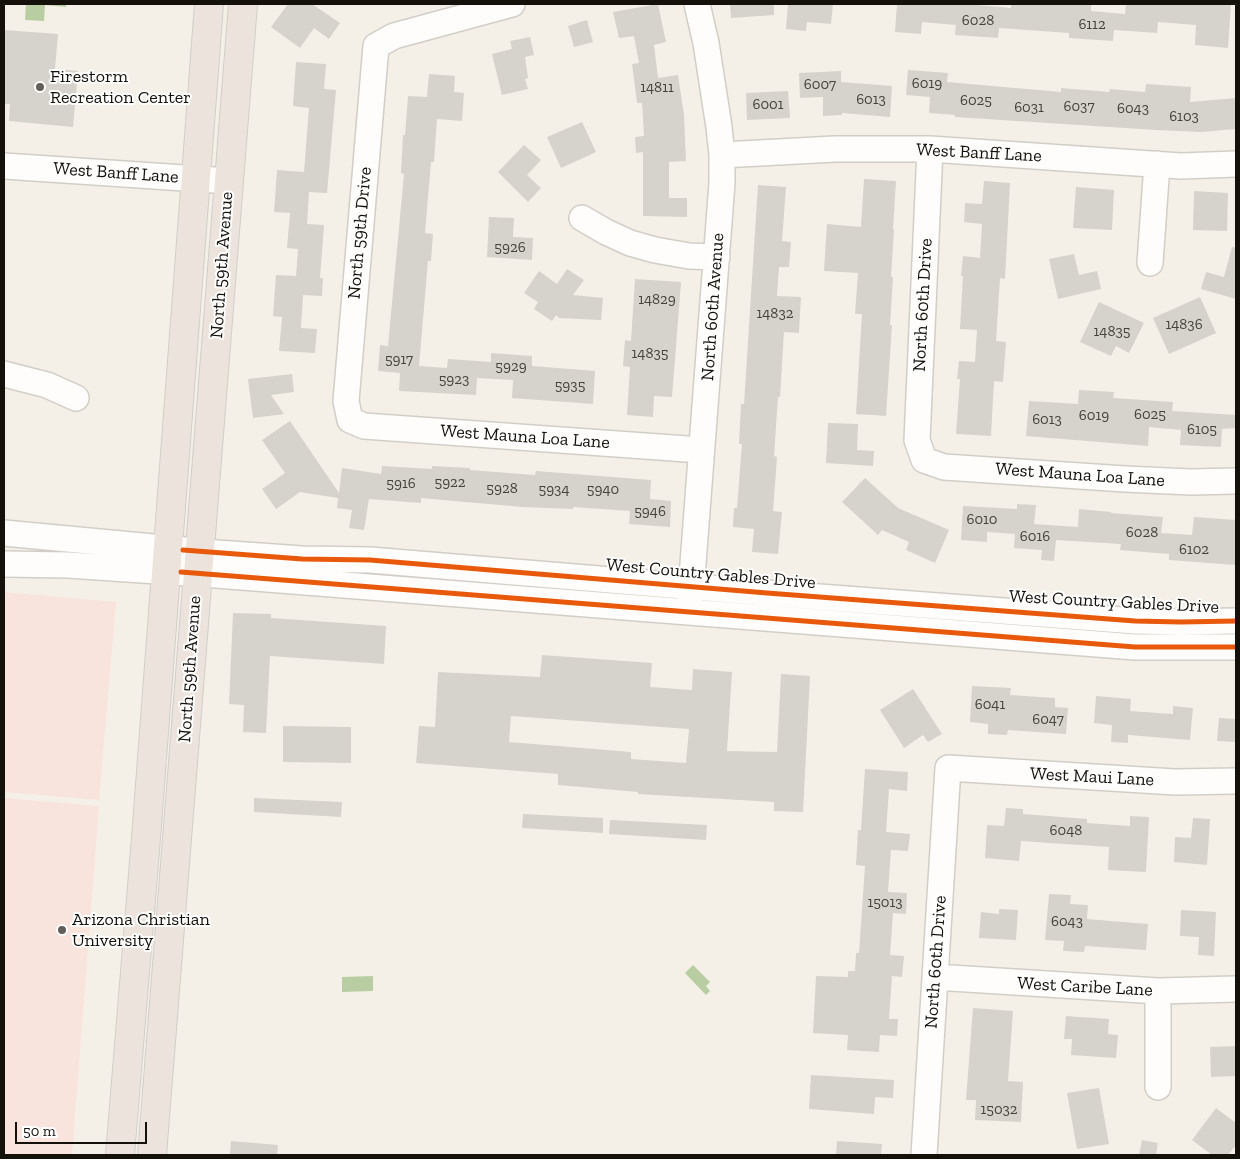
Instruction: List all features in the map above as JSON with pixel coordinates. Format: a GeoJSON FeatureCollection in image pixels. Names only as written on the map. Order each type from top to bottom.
{"type":"FeatureCollection","features":[{"type":"Feature","properties":{"kind":"main road","name":"North 59th Avenue"},"geometry":{"type":"LineString","coordinates":[[120,1155],[146,848],[209,4]]}},
{"type":"Feature","properties":{"kind":"main road","name":"North 59th Avenue"},"geometry":{"type":"LineString","coordinates":[[152,1155],[243,4]]}},
{"type":"Feature","properties":{"kind":"street","name":"North 60th Avenue"},"geometry":{"type":"LineString","coordinates":[[689,611],[722,183],[719,127],[706,43],[697,4]]}},
{"type":"Feature","properties":{"kind":"street","name":"North 59th Drive"},"geometry":{"type":"LineString","coordinates":[[350,420],[346,401],[376,46],[394,36],[497,6]]}},
{"type":"Feature","properties":{"kind":"street","name":"West Banff Lane"},"geometry":{"type":"LineString","coordinates":[[722,155],[835,149],[930,149],[1181,166],[1236,164]]}},
{"type":"Feature","properties":{"kind":"street","name":"North 60th Drive"},"geometry":{"type":"LineString","coordinates":[[924,460],[917,440],[930,149]]}},
{"type":"Feature","properties":{"kind":"street"},"geometry":{"type":"LineString","coordinates":[[1150,263],[1157,164]]}},
{"type":"Feature","properties":{"kind":"street","name":"West Banff Lane"},"geometry":{"type":"LineString","coordinates":[[4,166],[229,181]]}},
{"type":"Feature","properties":{"kind":"street"},"geometry":{"type":"LineString","coordinates":[[582,218],[630,243],[689,256],[717,257]]}},
{"type":"Feature","properties":{"kind":"street"},"geometry":{"type":"LineString","coordinates":[[4,374],[47,385],[76,398]]}},
{"type":"Feature","properties":{"kind":"street","name":"West Mauna Loa Lane"},"geometry":{"type":"LineString","coordinates":[[350,420],[364,426],[701,450]]}},
{"type":"Feature","properties":{"kind":"street","name":"West Mauna Loa Lane"},"geometry":{"type":"LineString","coordinates":[[924,460],[944,466],[1125,479],[1191,482],[1236,481]]}},
{"type":"Feature","properties":{"kind":"street","name":"West Country Gables Drive"},"geometry":{"type":"LineString","coordinates":[[4,533],[166,560],[689,611],[1135,647],[1236,647]]}},
{"type":"Feature","properties":{"kind":"street","name":"West Country Gables Drive"},"geometry":{"type":"LineString","coordinates":[[199,562],[302,559],[370,560],[1135,621],[1236,621]]}},
{"type":"Feature","properties":{"kind":"street","name":"West Country Gables Drive"},"geometry":{"type":"LineString","coordinates":[[4,564],[68,565],[166,560]]}},
{"type":"Feature","properties":{"kind":"street","name":"North 60th Drive"},"geometry":{"type":"LineString","coordinates":[[924,1155],[948,768]]}},
{"type":"Feature","properties":{"kind":"street","name":"West Maui Lane"},"geometry":{"type":"LineString","coordinates":[[948,768],[1175,782],[1236,781]]}},
{"type":"Feature","properties":{"kind":"street","name":"West Caribe Lane"},"geometry":{"type":"LineString","coordinates":[[935,977],[1158,991],[1236,989]]}},
{"type":"Feature","properties":{"kind":"street"},"geometry":{"type":"LineString","coordinates":[[1158,991],[1158,1087]]}},
{"type":"Feature","properties":{"kind":"shaded area"},"geometry":{"type":"Polygon","coordinates":[[[26,4],[66,4],[66,7],[45,5],[44,21],[25,20],[26,4]]]}},
{"type":"Feature","properties":{"kind":"shaded area"},"geometry":{"type":"Polygon","coordinates":[[[4,592],[116,602],[99,800],[4,792],[4,592]]]}},
{"type":"Feature","properties":{"kind":"shaded area"},"geometry":{"type":"Polygon","coordinates":[[[4,798],[99,806],[72,1155],[4,1155],[4,798]]]}},
{"type":"Feature","properties":{"kind":"shaded area"},"geometry":{"type":"Polygon","coordinates":[[[693,965],[710,982],[706,986],[710,991],[706,995],[685,973],[693,965]]]}},
{"type":"Feature","properties":{"kind":"shaded area"},"geometry":{"type":"Polygon","coordinates":[[[373,976],[373,991],[342,992],[342,977],[373,976]]]}},
{"type":"Feature","properties":{"kind":"building"},"geometry":{"type":"Polygon","coordinates":[[[288,4],[312,4],[340,23],[329,39],[314,28],[300,48],[271,27],[288,4]]]}},
{"type":"Feature","properties":{"kind":"building"},"geometry":{"type":"Polygon","coordinates":[[[658,4],[666,42],[654,45],[658,78],[678,75],[684,115],[686,161],[669,162],[669,198],[687,198],[687,217],[643,216],[643,152],[636,153],[635,137],[644,136],[642,103],[637,103],[632,64],[639,63],[634,36],[619,38],[613,12],[658,4]]]}},
{"type":"Feature","properties":{"kind":"building"},"geometry":{"type":"Polygon","coordinates":[[[730,4],[774,4],[774,15],[731,18],[730,4]]]}},
{"type":"Feature","properties":{"kind":"building"},"geometry":{"type":"Polygon","coordinates":[[[788,4],[833,4],[831,24],[807,22],[806,31],[786,29],[788,4]]]}},
{"type":"Feature","properties":{"kind":"building"},"geometry":{"type":"Polygon","coordinates":[[[897,4],[977,4],[1011,8],[1011,4],[1091,4],[1091,11],[1125,14],[1126,4],[1231,4],[1228,48],[1195,45],[1196,25],[1158,22],[1157,33],[1114,30],[1113,41],[1069,38],[1069,33],[999,28],[998,38],[955,35],[956,25],[922,22],[921,34],[895,32],[897,4]]]}},
{"type":"Feature","properties":{"kind":"building"},"geometry":{"type":"Polygon","coordinates":[[[587,20],[593,42],[574,47],[568,26],[587,20]]]}},
{"type":"Feature","properties":{"kind":"building","name":"Firestorm Recreation Center"},"geometry":{"type":"Polygon","coordinates":[[[4,30],[58,34],[55,69],[78,71],[73,127],[9,121],[10,104],[4,104],[4,30]]]}},
{"type":"Feature","properties":{"kind":"building"},"geometry":{"type":"Polygon","coordinates":[[[530,37],[534,55],[525,57],[528,78],[525,79],[528,89],[502,95],[492,54],[512,49],[510,41],[530,37]]]}},
{"type":"Feature","properties":{"kind":"building"},"geometry":{"type":"Polygon","coordinates":[[[296,62],[326,64],[324,89],[336,90],[327,193],[309,192],[307,224],[324,225],[320,278],[323,278],[322,296],[303,295],[301,328],[317,329],[315,353],[279,351],[282,317],[273,316],[276,275],[296,276],[298,249],[287,248],[290,213],[274,212],[277,170],[304,172],[309,108],[293,106],[296,62]]]}},
{"type":"Feature","properties":{"kind":"building"},"geometry":{"type":"Polygon","coordinates":[[[908,70],[948,73],[947,82],[1061,92],[1061,88],[1109,92],[1110,89],[1145,92],[1146,84],[1191,87],[1190,102],[1236,98],[1236,129],[1201,132],[1156,130],[955,117],[955,115],[929,113],[930,97],[906,95],[908,70]]]}},
{"type":"Feature","properties":{"kind":"building"},"geometry":{"type":"Polygon","coordinates":[[[841,71],[841,82],[892,86],[890,117],[842,113],[842,115],[823,116],[823,97],[800,98],[799,73],[841,71]]]}},
{"type":"Feature","properties":{"kind":"building"},"geometry":{"type":"Polygon","coordinates":[[[429,74],[455,76],[454,92],[464,93],[462,121],[437,119],[434,162],[431,162],[425,233],[433,234],[431,261],[428,261],[419,366],[447,368],[448,359],[491,362],[491,353],[532,356],[532,366],[595,371],[593,404],[512,398],[513,380],[477,378],[476,395],[399,391],[400,373],[378,371],[380,345],[388,346],[404,174],[401,173],[408,96],[427,97],[429,74]]]}},
{"type":"Feature","properties":{"kind":"building"},"geometry":{"type":"Polygon","coordinates":[[[788,91],[790,118],[747,120],[746,93],[788,91]]]}},
{"type":"Feature","properties":{"kind":"building"},"geometry":{"type":"Polygon","coordinates":[[[582,122],[596,152],[561,168],[547,137],[582,122]]]}},
{"type":"Feature","properties":{"kind":"building"},"geometry":{"type":"Polygon","coordinates":[[[524,145],[541,160],[527,175],[541,188],[528,202],[498,172],[524,145]]]}},
{"type":"Feature","properties":{"kind":"building"},"geometry":{"type":"Polygon","coordinates":[[[864,179],[896,181],[891,277],[893,277],[890,325],[892,325],[886,416],[856,414],[862,314],[855,314],[858,273],[824,271],[827,224],[861,227],[864,179]]]}},
{"type":"Feature","properties":{"kind":"building"},"geometry":{"type":"Polygon","coordinates":[[[984,181],[1010,183],[1005,279],[1000,278],[996,341],[1006,342],[1003,382],[994,381],[991,436],[956,434],[960,379],[957,379],[959,361],[975,362],[977,330],[960,329],[963,256],[980,258],[982,224],[964,222],[965,203],[982,204],[984,181]]]}},
{"type":"Feature","properties":{"kind":"building"},"geometry":{"type":"Polygon","coordinates":[[[758,185],[786,187],[782,241],[791,242],[789,267],[779,267],[777,296],[801,297],[799,333],[784,332],[780,397],[778,397],[774,456],[777,457],[773,511],[782,512],[778,554],[752,552],[754,529],[733,527],[734,508],[737,508],[742,444],[739,444],[741,404],[744,404],[758,185]]]}},
{"type":"Feature","properties":{"kind":"building"},"geometry":{"type":"Polygon","coordinates":[[[1076,187],[1114,190],[1112,230],[1073,228],[1076,187]]]}},
{"type":"Feature","properties":{"kind":"building"},"geometry":{"type":"Polygon","coordinates":[[[1194,191],[1228,193],[1227,231],[1193,230],[1194,191]]]}},
{"type":"Feature","properties":{"kind":"building"},"geometry":{"type":"Polygon","coordinates":[[[489,217],[514,218],[513,237],[533,238],[532,260],[487,257],[489,217]]]}},
{"type":"Feature","properties":{"kind":"building"},"geometry":{"type":"Polygon","coordinates":[[[1232,247],[1236,248],[1236,299],[1201,289],[1206,272],[1224,277],[1232,247]]]}},
{"type":"Feature","properties":{"kind":"building"},"geometry":{"type":"Polygon","coordinates":[[[1074,254],[1079,275],[1097,271],[1101,289],[1058,299],[1049,259],[1074,254]]]}},
{"type":"Feature","properties":{"kind":"building"},"geometry":{"type":"Polygon","coordinates":[[[567,269],[584,280],[573,295],[603,298],[601,320],[559,318],[556,315],[552,321],[534,309],[538,302],[524,293],[539,271],[557,284],[567,269]]]}},
{"type":"Feature","properties":{"kind":"building"},"geometry":{"type":"Polygon","coordinates":[[[635,279],[681,282],[672,397],[654,396],[653,417],[627,415],[630,367],[623,366],[625,340],[631,341],[635,279]]]}},
{"type":"Feature","properties":{"kind":"building"},"geometry":{"type":"Polygon","coordinates":[[[1200,297],[1216,333],[1169,354],[1153,318],[1200,297]]]}},
{"type":"Feature","properties":{"kind":"building"},"geometry":{"type":"Polygon","coordinates":[[[1099,302],[1144,323],[1129,353],[1116,346],[1111,356],[1080,342],[1099,302]]]}},
{"type":"Feature","properties":{"kind":"building"},"geometry":{"type":"Polygon","coordinates":[[[292,374],[294,392],[271,395],[284,414],[253,418],[248,379],[292,374]]]}},
{"type":"Feature","properties":{"kind":"building"},"geometry":{"type":"Polygon","coordinates":[[[1079,390],[1114,392],[1113,398],[1173,402],[1172,411],[1236,415],[1236,428],[1222,429],[1221,447],[1180,445],[1181,430],[1149,427],[1148,446],[1026,436],[1029,401],[1078,404],[1079,390]]]}},
{"type":"Feature","properties":{"kind":"building"},"geometry":{"type":"Polygon","coordinates":[[[290,421],[339,493],[342,468],[381,474],[382,466],[432,469],[432,466],[470,468],[470,470],[535,475],[536,471],[651,480],[650,499],[671,501],[670,527],[629,524],[630,511],[573,507],[573,509],[522,507],[421,498],[421,503],[369,499],[364,530],[349,528],[352,510],[337,508],[338,498],[300,492],[276,509],[262,489],[285,473],[262,440],[290,421]]]}},
{"type":"Feature","properties":{"kind":"building"},"geometry":{"type":"Polygon","coordinates":[[[828,423],[858,424],[857,450],[874,451],[873,466],[826,463],[828,423]]]}},
{"type":"Feature","properties":{"kind":"building"},"geometry":{"type":"Polygon","coordinates":[[[865,478],[898,508],[949,530],[935,563],[906,550],[909,542],[882,530],[878,535],[842,502],[865,478]]]}},
{"type":"Feature","properties":{"kind":"building"},"geometry":{"type":"Polygon","coordinates":[[[1017,504],[1036,505],[1034,524],[1078,527],[1079,509],[1163,517],[1161,533],[1192,535],[1194,517],[1236,520],[1236,565],[1169,560],[1169,554],[1120,550],[1121,544],[1056,540],[1054,561],[1041,560],[1042,550],[1014,548],[1015,534],[987,532],[987,542],[961,540],[963,506],[1017,509],[1017,504]]]}},
{"type":"Feature","properties":{"kind":"building"},"geometry":{"type":"Polygon","coordinates":[[[233,613],[271,614],[271,618],[386,626],[384,664],[270,656],[266,733],[243,732],[244,705],[229,704],[233,613]]]}},
{"type":"Feature","properties":{"kind":"building"},"geometry":{"type":"Polygon","coordinates":[[[542,655],[652,663],[650,687],[692,690],[693,669],[732,672],[727,751],[777,752],[781,674],[810,676],[803,812],[774,811],[774,802],[638,794],[638,792],[558,785],[558,774],[416,763],[419,726],[435,727],[438,672],[540,677],[542,655]],[[511,716],[509,742],[631,752],[631,759],[686,763],[689,729],[511,716]]]}},
{"type":"Feature","properties":{"kind":"building"},"geometry":{"type":"Polygon","coordinates":[[[972,686],[1011,688],[1010,695],[1055,698],[1055,707],[1068,708],[1066,734],[1008,730],[1007,735],[988,734],[988,724],[970,722],[972,686]]]}},
{"type":"Feature","properties":{"kind":"building"},"geometry":{"type":"Polygon","coordinates":[[[913,689],[942,734],[928,742],[923,735],[904,748],[880,710],[913,689]]]}},
{"type":"Feature","properties":{"kind":"building"},"geometry":{"type":"Polygon","coordinates":[[[1096,696],[1131,699],[1130,711],[1173,714],[1173,706],[1193,708],[1190,740],[1128,735],[1128,743],[1111,742],[1112,725],[1094,723],[1096,696]]]}},
{"type":"Feature","properties":{"kind":"building"},"geometry":{"type":"Polygon","coordinates":[[[1219,718],[1236,719],[1236,742],[1217,741],[1219,718]]]}},
{"type":"Feature","properties":{"kind":"building"},"geometry":{"type":"Polygon","coordinates":[[[283,726],[351,727],[351,763],[283,762],[283,726]]]}},
{"type":"Feature","properties":{"kind":"building"},"geometry":{"type":"Polygon","coordinates":[[[865,769],[908,772],[907,791],[889,789],[886,832],[910,834],[908,851],[891,850],[888,892],[907,893],[906,914],[893,913],[890,955],[904,956],[902,977],[892,976],[889,1019],[898,1019],[897,1036],[880,1035],[879,1052],[847,1050],[848,1035],[813,1033],[816,976],[848,977],[848,971],[855,971],[856,953],[859,953],[865,866],[856,865],[858,830],[861,830],[865,769]]]}},
{"type":"Feature","properties":{"kind":"building"},"geometry":{"type":"Polygon","coordinates":[[[254,798],[342,802],[341,817],[254,812],[254,798]]]}},
{"type":"Feature","properties":{"kind":"building"},"geometry":{"type":"Polygon","coordinates":[[[1006,808],[1023,809],[1023,814],[1087,819],[1087,823],[1130,826],[1130,816],[1149,817],[1146,872],[1108,870],[1109,847],[1021,841],[1019,861],[985,858],[987,825],[1004,826],[1006,808]]]}},
{"type":"Feature","properties":{"kind":"building"},"geometry":{"type":"Polygon","coordinates":[[[523,814],[603,818],[603,833],[522,828],[523,814]]]}},
{"type":"Feature","properties":{"kind":"building"},"geometry":{"type":"Polygon","coordinates":[[[1193,818],[1210,819],[1207,865],[1174,862],[1175,837],[1191,838],[1193,818]]]}},
{"type":"Feature","properties":{"kind":"building"},"geometry":{"type":"Polygon","coordinates":[[[610,820],[707,825],[706,840],[609,834],[610,820]]]}},
{"type":"Feature","properties":{"kind":"building"},"geometry":{"type":"Polygon","coordinates":[[[1049,894],[1071,895],[1070,904],[1088,905],[1087,919],[1148,924],[1146,950],[1085,946],[1084,952],[1063,951],[1064,941],[1045,940],[1049,894]]]}},
{"type":"Feature","properties":{"kind":"building"},"geometry":{"type":"Polygon","coordinates":[[[999,909],[1018,910],[1016,940],[979,938],[981,912],[999,914],[999,909]]]}},
{"type":"Feature","properties":{"kind":"building"},"geometry":{"type":"Polygon","coordinates":[[[1181,910],[1216,912],[1214,956],[1198,955],[1199,937],[1180,936],[1181,910]]]}},
{"type":"Feature","properties":{"kind":"building"},"geometry":{"type":"Polygon","coordinates":[[[973,1008],[1013,1011],[1008,1081],[1023,1082],[1021,1122],[975,1120],[976,1100],[966,1100],[973,1008]]]}},
{"type":"Feature","properties":{"kind":"building"},"geometry":{"type":"Polygon","coordinates":[[[1066,1016],[1109,1019],[1108,1034],[1118,1035],[1116,1058],[1071,1055],[1072,1039],[1064,1039],[1066,1016]]]}},
{"type":"Feature","properties":{"kind":"building"},"geometry":{"type":"Polygon","coordinates":[[[1236,1046],[1236,1076],[1211,1077],[1210,1047],[1236,1046]]]}},
{"type":"Feature","properties":{"kind":"building"},"geometry":{"type":"Polygon","coordinates":[[[811,1075],[894,1080],[893,1098],[875,1097],[874,1114],[809,1109],[811,1075]]]}},
{"type":"Feature","properties":{"kind":"building"},"geometry":{"type":"Polygon","coordinates":[[[1099,1088],[1109,1144],[1077,1149],[1067,1093],[1099,1088]]]}},
{"type":"Feature","properties":{"kind":"building"},"geometry":{"type":"Polygon","coordinates":[[[1216,1108],[1236,1123],[1236,1145],[1228,1155],[1212,1155],[1192,1140],[1216,1108]]]}},
{"type":"Feature","properties":{"kind":"building"},"geometry":{"type":"Polygon","coordinates":[[[1142,1140],[1158,1143],[1156,1155],[1139,1155],[1142,1140]]]}},
{"type":"Feature","properties":{"kind":"building"},"geometry":{"type":"Polygon","coordinates":[[[231,1141],[278,1145],[277,1155],[230,1155],[231,1141]]]}},
{"type":"Feature","properties":{"kind":"building"},"geometry":{"type":"Polygon","coordinates":[[[837,1141],[882,1144],[881,1155],[836,1155],[837,1141]]]}},
{"type":"Feature","properties":{"kind":"cycle path"},"geometry":{"type":"LineString","coordinates":[[183,550],[302,559],[370,560],[1135,621],[1236,621]]}},
{"type":"Feature","properties":{"kind":"cycle path"},"geometry":{"type":"LineString","coordinates":[[181,572],[1135,647],[1236,647]]}},
{"type":"Feature","properties":{"kind":"place","name":"Firestorm Recreation Center"},"geometry":{"type":"Point","coordinates":[40,87]}},
{"type":"Feature","properties":{"kind":"place","name":"Arizona Christian University"},"geometry":{"type":"Point","coordinates":[62,930]}}]}
